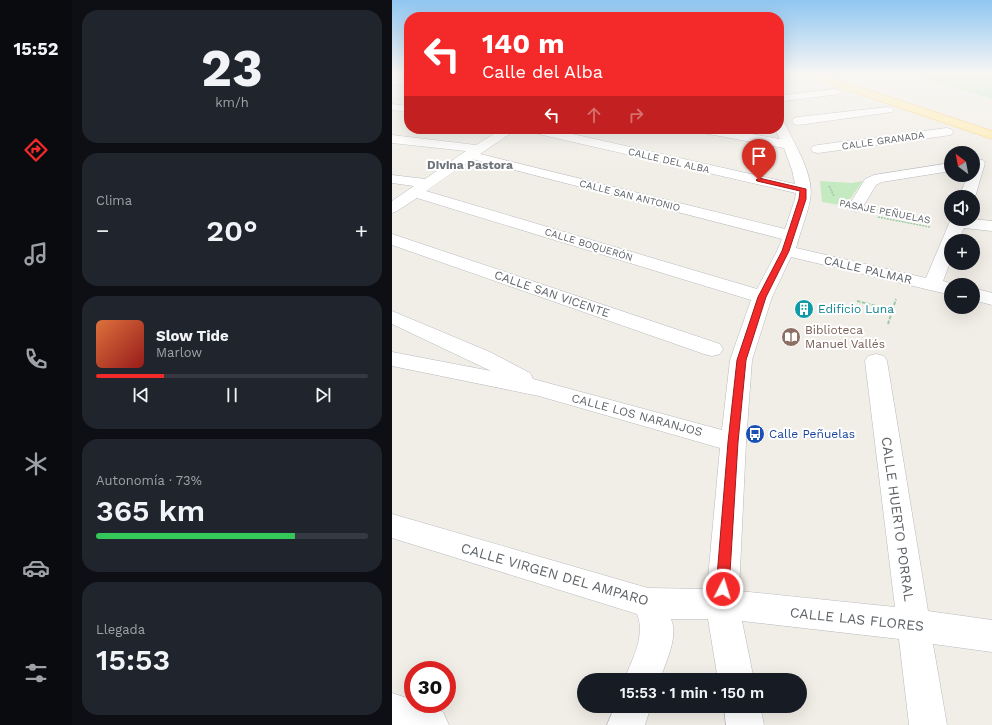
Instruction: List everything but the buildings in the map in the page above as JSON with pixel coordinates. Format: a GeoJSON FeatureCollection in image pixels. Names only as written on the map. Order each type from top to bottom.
{"type":"FeatureCollection","features":[{"type":"Feature","properties":{"kind":"main road"},"geometry":{"type":"LineString","coordinates":[[911,108],[992,135]]}},
{"type":"Feature","properties":{"kind":"street"},"geometry":{"type":"LineString","coordinates":[[735,673],[722,604],[733,442],[741,360],[762,297],[788,243],[803,199],[803,181],[789,146],[789,123],[888,110]]}},
{"type":"Feature","properties":{"kind":"street","name":"CALLE GRANADA"},"geometry":{"type":"LineString","coordinates":[[818,149],[947,132]]}},
{"type":"Feature","properties":{"kind":"street"},"geometry":{"type":"LineString","coordinates":[[392,208],[503,134]]}},
{"type":"Feature","properties":{"kind":"street","name":"CALLE DEL ALBA"},"geometry":{"type":"LineString","coordinates":[[556,134],[803,190]]}},
{"type":"Feature","properties":{"kind":"street"},"geometry":{"type":"LineString","coordinates":[[734,134],[789,146]]}},
{"type":"Feature","properties":{"kind":"street","name":"CALLE SAN ANTONIO"},"geometry":{"type":"LineString","coordinates":[[392,138],[474,152],[788,243]]}},
{"type":"Feature","properties":{"kind":"street"},"geometry":{"type":"LineString","coordinates":[[980,168],[992,159]]}},
{"type":"Feature","properties":{"kind":"street"},"geometry":{"type":"LineString","coordinates":[[856,207],[870,182],[873,180],[944,168]]}},
{"type":"Feature","properties":{"kind":"street","name":"CALLE BOQUERÓN"},"geometry":{"type":"LineString","coordinates":[[392,179],[762,297]]}},
{"type":"Feature","properties":{"kind":"street"},"geometry":{"type":"LineString","coordinates":[[980,225],[992,226]]}},
{"type":"Feature","properties":{"kind":"street"},"geometry":{"type":"LineString","coordinates":[[932,285],[956,226]]}},
{"type":"Feature","properties":{"kind":"street","name":"CALLE SAN VICENTE"},"geometry":{"type":"LineString","coordinates":[[392,238],[712,349]]}},
{"type":"Feature","properties":{"kind":"street","name":"CALLE PALMAR"},"geometry":{"type":"LineString","coordinates":[[788,243],[944,288]]}},
{"type":"Feature","properties":{"kind":"street"},"geometry":{"type":"LineString","coordinates":[[980,296],[992,299]]}},
{"type":"Feature","properties":{"kind":"street","name":"CALLE LOS NARANJOS"},"geometry":{"type":"LineString","coordinates":[[392,317],[482,357],[540,388]]}},
{"type":"Feature","properties":{"kind":"street","name":"CALLE LOS NARANJOS"},"geometry":{"type":"LineString","coordinates":[[392,359],[540,388],[733,442]]}},
{"type":"Feature","properties":{"kind":"street","name":"CALLE HUERTO PORRAL"},"geometry":{"type":"LineString","coordinates":[[876,361],[912,625],[928,725]]}},
{"type":"Feature","properties":{"kind":"street","name":"CALLE VIRGEN DEL AMPARO"},"geometry":{"type":"LineString","coordinates":[[392,526],[648,603],[686,605],[722,604]]}},
{"type":"Feature","properties":{"kind":"street"},"geometry":{"type":"LineString","coordinates":[[644,673],[656,640],[657,624],[648,603]]}},
{"type":"Feature","properties":{"kind":"street","name":"CALLE LAS FLORES"},"geometry":{"type":"LineString","coordinates":[[722,604],[912,625],[992,636]]}},
{"type":"Feature","properties":{"kind":"street"},"geometry":{"type":"LineString","coordinates":[[392,711],[430,725]]}},
{"type":"Feature","properties":{"kind":"street"},"geometry":{"type":"LineString","coordinates":[[626,725],[630,713]]}},
{"type":"Feature","properties":{"kind":"street"},"geometry":{"type":"LineString","coordinates":[[743,713],[745,725]]}},
{"type":"Feature","properties":{"kind":"path","name":"PASAJE PEÑUELAS"},"geometry":{"type":"LineString","coordinates":[[876,217],[944,223]]}},
{"type":"Feature","properties":{"kind":"path"},"geometry":{"type":"LineString","coordinates":[[857,301],[892,310]]}},
{"type":"Feature","properties":{"kind":"green space"},"geometry":{"type":"Polygon","coordinates":[[[820,181],[852,183],[863,181],[845,206],[822,202],[820,181]]]}},
{"type":"Feature","properties":{"kind":"place","name":"Edificio Luna"},"geometry":{"type":"Point","coordinates":[804,309]}},
{"type":"Feature","properties":{"kind":"place","name":"Biblioteca Manuel Vallés"},"geometry":{"type":"Point","coordinates":[791,337]}},
{"type":"Feature","properties":{"kind":"place","name":"Calle Peñuelas"},"geometry":{"type":"Point","coordinates":[755,434]}},
{"type":"Feature","properties":{"kind":"district","name":"Divina Pastora"},"geometry":{"type":"Point","coordinates":[470,165]}},
{"type":"Feature","properties":{"kind":"route"},"geometry":{"type":"LineString","coordinates":[[723,589],[733,442],[741,360],[762,297],[786,251],[803,199],[803,190],[759,180]]}}]}
